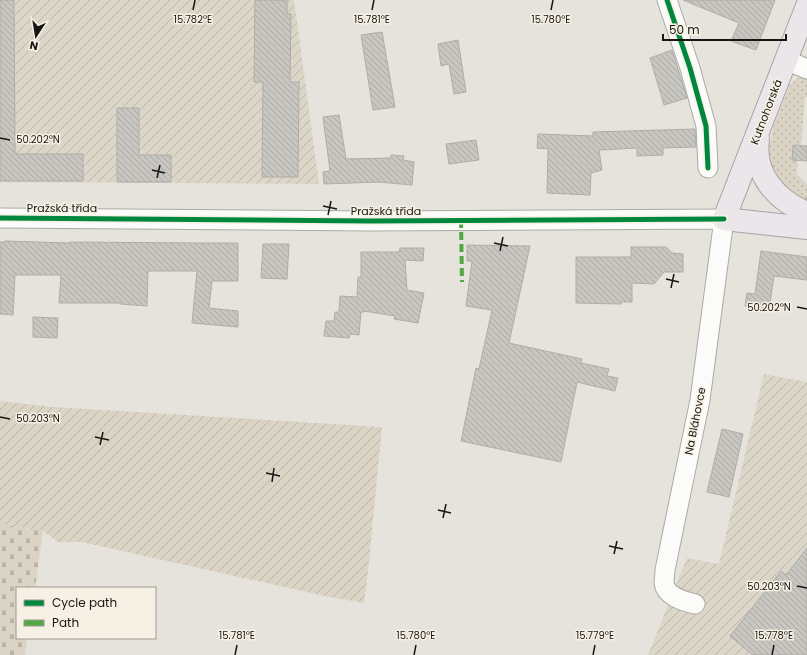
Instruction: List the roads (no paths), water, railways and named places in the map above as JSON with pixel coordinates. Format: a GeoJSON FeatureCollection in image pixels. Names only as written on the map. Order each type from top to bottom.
{"type":"FeatureCollection","features":[{"type":"Feature","properties":{"kind":"main road","name":"Kutnohorská"},"geometry":{"type":"LineString","coordinates":[[724,219],[807,6]]}},
{"type":"Feature","properties":{"kind":"main road"},"geometry":{"type":"LineString","coordinates":[[761,124],[758,133],[757,152],[758,163],[762,173],[783,199],[794,207],[807,213]]}},
{"type":"Feature","properties":{"kind":"main road"},"geometry":{"type":"LineString","coordinates":[[724,219],[807,228]]}},
{"type":"Feature","properties":{"kind":"street"},"geometry":{"type":"LineString","coordinates":[[667,0],[690,68],[706,126],[708,168]]}},
{"type":"Feature","properties":{"kind":"street"},"geometry":{"type":"LineString","coordinates":[[786,60],[807,69]]}},
{"type":"Feature","properties":{"kind":"street","name":"Pražská třída"},"geometry":{"type":"LineString","coordinates":[[0,218],[362,221],[724,219]]}},
{"type":"Feature","properties":{"kind":"street","name":"Na Bláhovce"},"geometry":{"type":"LineString","coordinates":[[695,604],[674,596],[666,589],[664,582],[665,570],[700,400],[724,219]]}}]}
